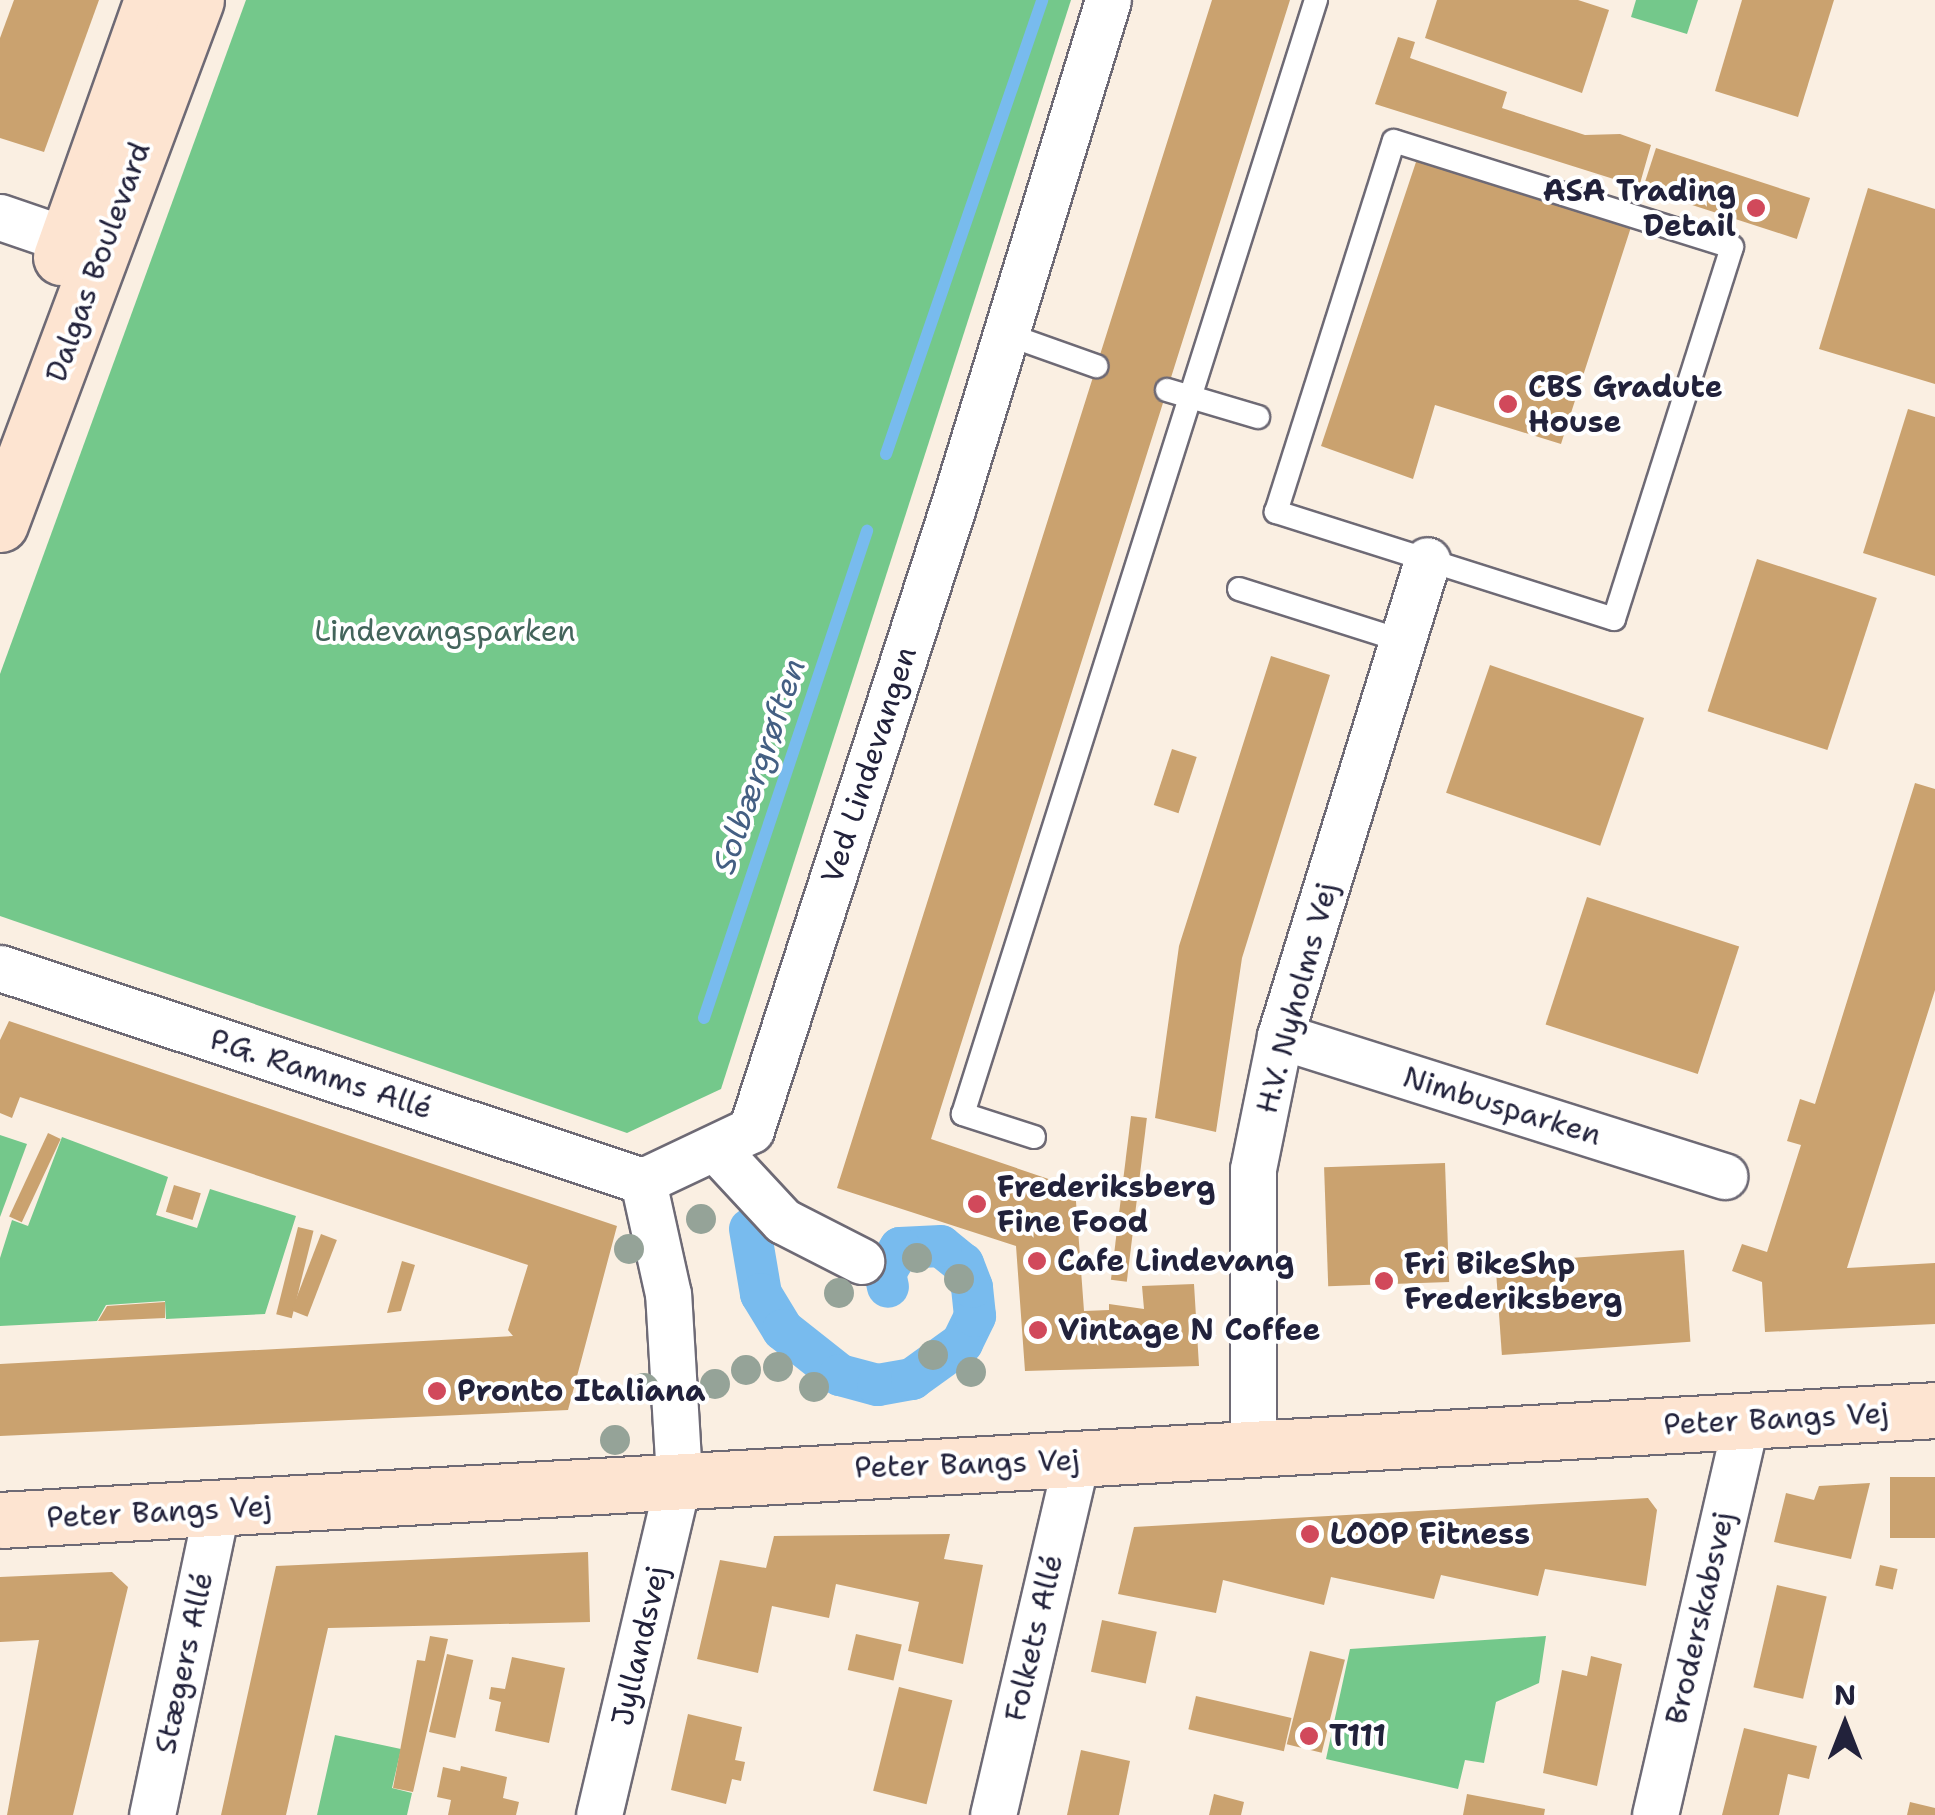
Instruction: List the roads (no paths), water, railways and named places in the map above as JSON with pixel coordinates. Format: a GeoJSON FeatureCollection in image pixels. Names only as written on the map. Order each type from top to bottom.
{"type":"FeatureCollection","features":[{"type":"Feature","properties":{"kind":"street","name":"Dalgas Boulevard"},"geometry":{"type":"LineString","coordinates":[[0,524],[85,245],[152,0]]}},
{"type":"Feature","properties":{"kind":"street","name":"Dalgas Boulevard"},"geometry":{"type":"LineString","coordinates":[[0,419],[85,245],[196,0]]}},
{"type":"Feature","properties":{"kind":"street","name":"Ved Lindevangen"},"geometry":{"type":"LineString","coordinates":[[643,1181],[716,1150],[751,1130],[1006,334],[1108,0]]}},
{"type":"Feature","properties":{"kind":"street"},"geometry":{"type":"LineString","coordinates":[[0,218],[85,245]]}},
{"type":"Feature","properties":{"kind":"street","name":"H.V. Nyholms Vej"},"geometry":{"type":"LineString","coordinates":[[1252,1449],[1252,1169],[1280,1036],[1427,560]]}},
{"type":"Feature","properties":{"kind":"street","name":"P.G. Ramms Allé"},"geometry":{"type":"LineString","coordinates":[[0,968],[643,1181]]}},
{"type":"Feature","properties":{"kind":"street","name":"Nimbusparken"},"geometry":{"type":"LineString","coordinates":[[1280,1036],[1724,1176]]}},
{"type":"Feature","properties":{"kind":"street"},"geometry":{"type":"LineString","coordinates":[[716,1150],[782,1221],[861,1260]]}},
{"type":"Feature","properties":{"kind":"street"},"geometry":{"type":"LineString","coordinates":[[643,1181],[668,1294],[679,1476]]}},
{"type":"Feature","properties":{"kind":"street","name":"Peter Bangs Vej"},"geometry":{"type":"LineString","coordinates":[[0,1520],[216,1511],[679,1476],[1076,1460],[1935,1410]]}},
{"type":"Feature","properties":{"kind":"street","name":"Broderskabsvej"},"geometry":{"type":"LineString","coordinates":[[1655,1815],[1746,1421]]}},
{"type":"Feature","properties":{"kind":"street","name":"Folkets Allé"},"geometry":{"type":"LineString","coordinates":[[993,1815],[1076,1460]]}},
{"type":"Feature","properties":{"kind":"street","name":"Jyllandsvej"},"geometry":{"type":"LineString","coordinates":[[598,1815],[679,1476]]}},
{"type":"Feature","properties":{"kind":"street","name":"Stægers Allé"},"geometry":{"type":"LineString","coordinates":[[152,1815],[216,1511]]}},
{"type":"Feature","properties":{"kind":"lane"},"geometry":{"type":"LineString","coordinates":[[1034,1137],[963,1114],[1316,0]]}},
{"type":"Feature","properties":{"kind":"lane"},"geometry":{"type":"LineString","coordinates":[[1394,141],[1732,247],[1614,619],[1427,560],[1276,512],[1394,141]]}},
{"type":"Feature","properties":{"kind":"lane"},"geometry":{"type":"LineString","coordinates":[[1006,334],[1096,366]]}},
{"type":"Feature","properties":{"kind":"lane"},"geometry":{"type":"LineString","coordinates":[[1167,390],[1258,417]]}},
{"type":"Feature","properties":{"kind":"lane"},"geometry":{"type":"LineString","coordinates":[[1239,589],[1403,641]]}},
{"type":"Feature","properties":{"kind":"waterway","name":"Solbærgrøften"},"geometry":{"type":"LineString","coordinates":[[886,454],[1042,0]]}},
{"type":"Feature","properties":{"kind":"waterway","name":"Solbærgrøften"},"geometry":{"type":"LineString","coordinates":[[704,1018],[867,531]]}},
{"type":"Feature","properties":{"kind":"waterway"},"geometry":{"type":"LineString","coordinates":[[750,1229],[761,1294],[783,1330],[840,1375],[878,1385],[912,1379],[962,1343],[975,1316],[972,1287],[963,1264],[941,1246],[900,1248],[885,1273],[888,1287]]}},
{"type":"Feature","properties":{"kind":"place","name":"ASA Trading Detail"},"geometry":{"type":"Point","coordinates":[1756,208]}},
{"type":"Feature","properties":{"kind":"place","name":"CBS Gradute House"},"geometry":{"type":"Point","coordinates":[1508,404]}},
{"type":"Feature","properties":{"kind":"place","name":"Frederiksberg Fine Food"},"geometry":{"type":"Point","coordinates":[977,1204]}},
{"type":"Feature","properties":{"kind":"place","name":"Cafe Lindevang"},"geometry":{"type":"Point","coordinates":[1037,1261]}},
{"type":"Feature","properties":{"kind":"place","name":"Fri BikeShp Frederiksberg"},"geometry":{"type":"Point","coordinates":[1384,1281]}},
{"type":"Feature","properties":{"kind":"place","name":"Vintage N Coffee"},"geometry":{"type":"Point","coordinates":[1038,1330]}},
{"type":"Feature","properties":{"kind":"place","name":"Pronto Italiana"},"geometry":{"type":"Point","coordinates":[437,1391]}},
{"type":"Feature","properties":{"kind":"place","name":"LOOP Fitness"},"geometry":{"type":"Point","coordinates":[1310,1534]}},
{"type":"Feature","properties":{"kind":"place","name":"T111"},"geometry":{"type":"Point","coordinates":[1309,1736]}},
{"type":"Feature","properties":{"kind":"park label","name":"Lindevangsparken"},"geometry":{"type":"Point","coordinates":[445,631]}}]}
